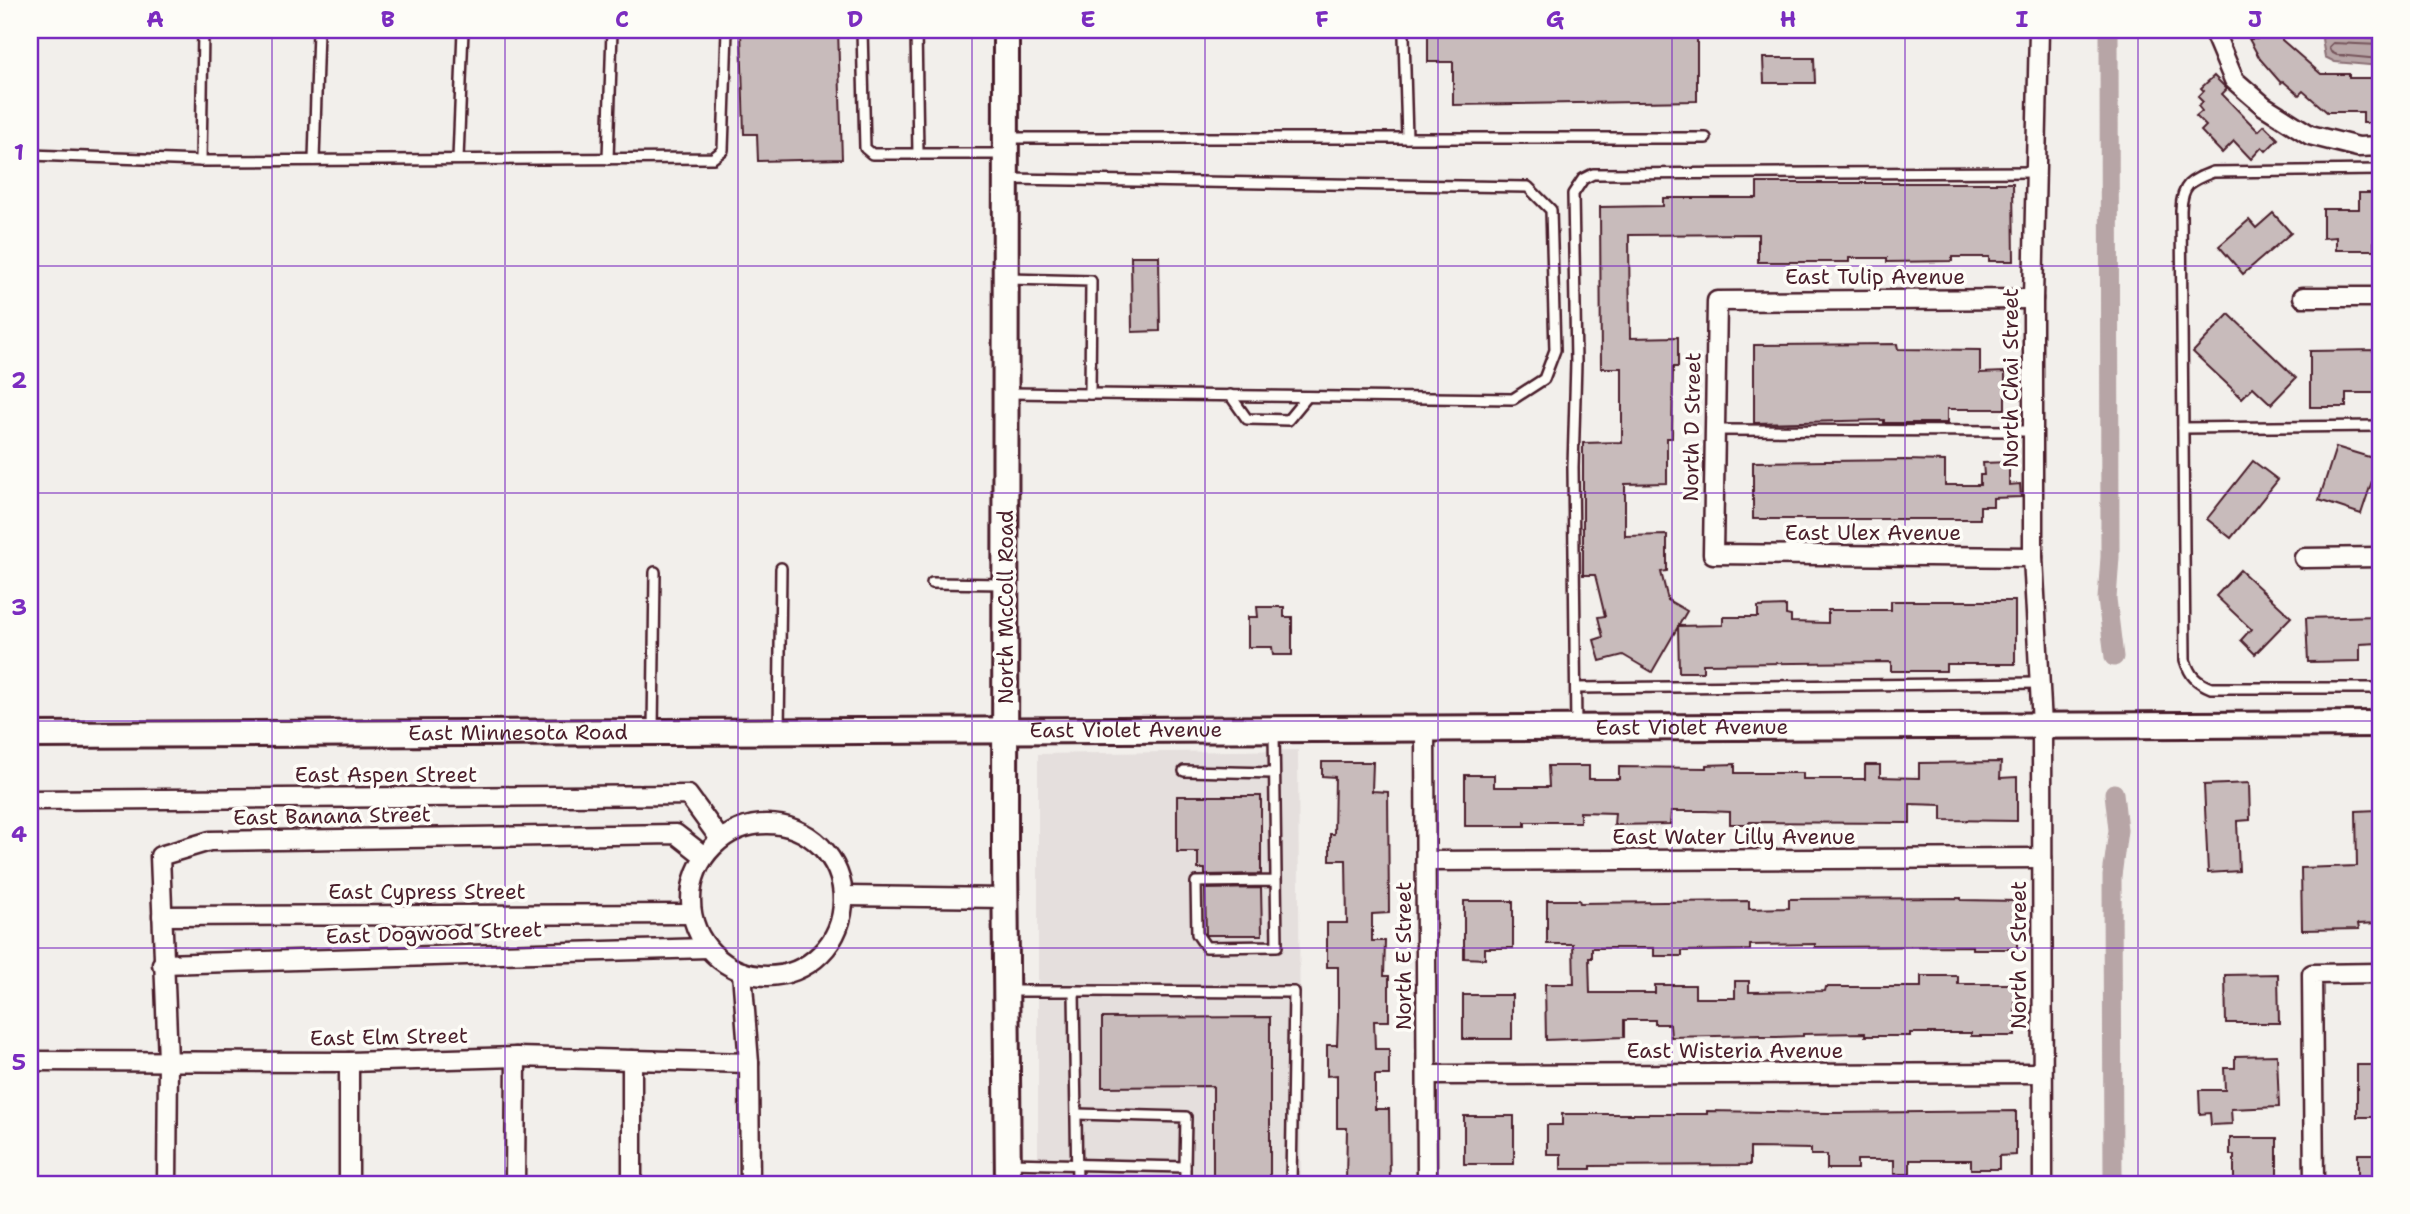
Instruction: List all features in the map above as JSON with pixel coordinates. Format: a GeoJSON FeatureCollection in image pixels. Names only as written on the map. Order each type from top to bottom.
{"type":"FeatureCollection","features":[{"type":"Feature","properties":{"kind":"street","name":"North McColl Road"},"geometry":{"type":"LineString","coordinates":[[1006,30],[1008,1174]]}},
{"type":"Feature","properties":{"kind":"street","name":"North Chai Street"},"geometry":{"type":"LineString","coordinates":[[2039,30],[2033,557],[2042,725]]}},
{"type":"Feature","properties":{"kind":"street"},"geometry":{"type":"LineString","coordinates":[[2216,37],[2234,80],[2264,106],[2310,135],[2358,147],[2380,146]]}},
{"type":"Feature","properties":{"kind":"street"},"geometry":{"type":"LineString","coordinates":[[2303,297],[2380,297]]}},
{"type":"Feature","properties":{"kind":"street","name":"East Tulip Avenue"},"geometry":{"type":"LineString","coordinates":[[1717,301],[2034,299]]}},
{"type":"Feature","properties":{"kind":"street","name":"North D Street"},"geometry":{"type":"LineString","coordinates":[[1713,554],[1717,301]]}},
{"type":"Feature","properties":{"kind":"street","name":"East Ulex Avenue"},"geometry":{"type":"LineString","coordinates":[[1713,554],[2033,557]]}},
{"type":"Feature","properties":{"kind":"street"},"geometry":{"type":"LineString","coordinates":[[2304,558],[2380,557]]}},
{"type":"Feature","properties":{"kind":"street","name":"East Violet Avenue"},"geometry":{"type":"LineString","coordinates":[[1006,732],[2380,724]]}},
{"type":"Feature","properties":{"kind":"street","name":"North C Street"},"geometry":{"type":"LineString","coordinates":[[2042,725],[2043,1184]]}},
{"type":"Feature","properties":{"kind":"street","name":"North E Street"},"geometry":{"type":"LineString","coordinates":[[1425,728],[1427,1184]]}},
{"type":"Feature","properties":{"kind":"street","name":"East Minnesota Road"},"geometry":{"type":"LineString","coordinates":[[30,736],[1006,732]]}},
{"type":"Feature","properties":{"kind":"street","name":"East Aspen Street"},"geometry":{"type":"LineString","coordinates":[[30,800],[688,795],[720,839]]}},
{"type":"Feature","properties":{"kind":"street"},"geometry":{"type":"LineString","coordinates":[[764,823],[788,826],[809,836],[827,852],[839,873],[844,896],[841,920],[830,943],[813,961],[791,972],[766,976],[742,972],[723,963],[708,948],[697,932],[691,914],[690,893],[704,856],[720,839],[740,828],[764,823]]}},
{"type":"Feature","properties":{"kind":"street","name":"East Banana Street"},"geometry":{"type":"LineString","coordinates":[[167,1184],[168,1060],[162,964],[160,856],[210,841],[676,834],[704,856]]}},
{"type":"Feature","properties":{"kind":"street","name":"East Water Lilly Avenue"},"geometry":{"type":"LineString","coordinates":[[1426,861],[2042,858]]}},
{"type":"Feature","properties":{"kind":"street"},"geometry":{"type":"LineString","coordinates":[[844,896],[1006,898]]}},
{"type":"Feature","properties":{"kind":"street","name":"East Cypress Street"},"geometry":{"type":"LineString","coordinates":[[162,916],[691,914]]}},
{"type":"Feature","properties":{"kind":"street","name":"East Dogwood Street"},"geometry":{"type":"LineString","coordinates":[[162,964],[708,948]]}},
{"type":"Feature","properties":{"kind":"street"},"geometry":{"type":"LineString","coordinates":[[742,972],[749,1063],[750,1184]]}},
{"type":"Feature","properties":{"kind":"street"},"geometry":{"type":"LineString","coordinates":[[2314,1184],[2312,974],[2380,973]]}},
{"type":"Feature","properties":{"kind":"street"},"geometry":{"type":"LineString","coordinates":[[516,1057],[516,1184]]}},
{"type":"Feature","properties":{"kind":"street","name":"East Elm Street"},"geometry":{"type":"LineString","coordinates":[[30,1061],[349,1062],[516,1057],[749,1063]]}},
{"type":"Feature","properties":{"kind":"street"},"geometry":{"type":"LineString","coordinates":[[632,1060],[632,1184]]}},
{"type":"Feature","properties":{"kind":"street"},"geometry":{"type":"LineString","coordinates":[[349,1062],[349,1184]]}},
{"type":"Feature","properties":{"kind":"street","name":"East Wisteria Avenue"},"geometry":{"type":"LineString","coordinates":[[1427,1075],[2042,1073]]}},
{"type":"Feature","properties":{"kind":"lane"},"geometry":{"type":"LineString","coordinates":[[201,161],[203,30]]}},
{"type":"Feature","properties":{"kind":"lane"},"geometry":{"type":"LineString","coordinates":[[314,160],[318,30]]}},
{"type":"Feature","properties":{"kind":"lane"},"geometry":{"type":"LineString","coordinates":[[458,159],[463,30]]}},
{"type":"Feature","properties":{"kind":"lane"},"geometry":{"type":"LineString","coordinates":[[608,159],[612,30]]}},
{"type":"Feature","properties":{"kind":"lane"},"geometry":{"type":"LineString","coordinates":[[30,155],[201,161],[713,158],[723,150],[727,30]]}},
{"type":"Feature","properties":{"kind":"lane"},"geometry":{"type":"LineString","coordinates":[[862,30],[865,148],[872,154],[918,154],[1006,146],[1407,138],[1706,138]]}},
{"type":"Feature","properties":{"kind":"lane"},"geometry":{"type":"LineString","coordinates":[[916,30],[918,154]]}},
{"type":"Feature","properties":{"kind":"lane"},"geometry":{"type":"LineString","coordinates":[[1404,36],[1407,138]]}},
{"type":"Feature","properties":{"kind":"lane"},"geometry":{"type":"LineString","coordinates":[[2380,170],[2213,172],[2187,186],[2182,197],[2181,210],[2185,660],[2190,674],[2198,682],[2211,688],[2380,688]]}},
{"type":"Feature","properties":{"kind":"lane"},"geometry":{"type":"LineString","coordinates":[[1577,727],[1573,194],[1583,179],[1593,174],[2037,172]]}},
{"type":"Feature","properties":{"kind":"lane"},"geometry":{"type":"LineString","coordinates":[[1006,178],[1528,187],[1551,210],[1555,349],[1544,379],[1513,399],[1006,393]]}},
{"type":"Feature","properties":{"kind":"lane"},"geometry":{"type":"LineString","coordinates":[[1006,279],[1091,281],[1090,394]]}},
{"type":"Feature","properties":{"kind":"lane"},"geometry":{"type":"LineString","coordinates":[[1230,395],[1247,419],[1288,420],[1307,397]]}},
{"type":"Feature","properties":{"kind":"lane"},"geometry":{"type":"LineString","coordinates":[[2183,428],[2380,426]]}},
{"type":"Feature","properties":{"kind":"lane"},"geometry":{"type":"LineString","coordinates":[[1715,430],[2034,431]]}},
{"type":"Feature","properties":{"kind":"lane"},"geometry":{"type":"LineString","coordinates":[[779,733],[781,568]]}},
{"type":"Feature","properties":{"kind":"lane"},"geometry":{"type":"LineString","coordinates":[[653,733],[655,572]]}},
{"type":"Feature","properties":{"kind":"lane"},"geometry":{"type":"LineString","coordinates":[[932,583],[1006,584]]}},
{"type":"Feature","properties":{"kind":"lane"},"geometry":{"type":"LineString","coordinates":[[1576,688],[2040,683]]}},
{"type":"Feature","properties":{"kind":"lane"},"geometry":{"type":"LineString","coordinates":[[1274,730],[1277,946],[1206,947],[1197,934],[1196,882],[1275,881]]}},
{"type":"Feature","properties":{"kind":"lane"},"geometry":{"type":"LineString","coordinates":[[1184,771],[1273,773]]}},
{"type":"Feature","properties":{"kind":"lane"},"geometry":{"type":"LineString","coordinates":[[1006,991],[1294,992],[1291,1184]]}},
{"type":"Feature","properties":{"kind":"lane"},"geometry":{"type":"LineString","coordinates":[[1074,991],[1077,1184]]}},
{"type":"Feature","properties":{"kind":"lane"},"geometry":{"type":"LineString","coordinates":[[1076,1114],[1186,1116],[1185,1184]]}},
{"type":"Feature","properties":{"kind":"lane"},"geometry":{"type":"LineString","coordinates":[[1008,1174],[1077,1165],[1185,1167]]}},
{"type":"Feature","properties":{"kind":"shaded area"},"geometry":{"type":"Polygon","coordinates":[[[1298,750],[1301,1184],[1038,1184],[1038,754],[1298,750]]]}},
{"type":"Feature","properties":{"kind":"water"},"geometry":{"type":"Polygon","coordinates":[[[2326,36],[2380,38],[2380,66],[2335,62],[2325,57],[2322,39],[2326,36]]]}},
{"type":"Feature","properties":{"kind":"building"},"geometry":{"type":"Polygon","coordinates":[[[741,30],[838,30],[842,159],[758,161],[757,134],[744,134],[741,30]]]}},
{"type":"Feature","properties":{"kind":"building"},"geometry":{"type":"Polygon","coordinates":[[[1428,30],[1697,30],[1697,101],[1453,105],[1453,62],[1428,62],[1428,30]]]}},
{"type":"Feature","properties":{"kind":"building"},"geometry":{"type":"Polygon","coordinates":[[[2257,30],[2282,30],[2282,40],[2321,74],[2380,78],[2380,123],[2363,123],[2363,112],[2327,112],[2303,91],[2299,95],[2283,81],[2281,83],[2260,59],[2249,39],[2257,39],[2257,30]]]}},
{"type":"Feature","properties":{"kind":"building"},"geometry":{"type":"Polygon","coordinates":[[[1763,58],[1814,58],[1815,83],[1764,83],[1763,58]]]}},
{"type":"Feature","properties":{"kind":"building"},"geometry":{"type":"Polygon","coordinates":[[[2214,76],[2227,89],[2222,94],[2258,131],[2264,125],[2278,139],[2266,151],[2262,147],[2251,159],[2234,141],[2222,153],[2201,131],[2206,126],[2196,116],[2202,111],[2198,106],[2203,102],[2198,97],[2204,91],[2201,88],[2214,76]]]}},
{"type":"Feature","properties":{"kind":"building"},"geometry":{"type":"Polygon","coordinates":[[[1757,183],[2013,183],[2014,261],[1989,261],[1989,257],[1952,257],[1952,261],[1887,262],[1887,258],[1849,258],[1849,262],[1758,262],[1758,234],[1629,235],[1630,338],[1678,337],[1678,367],[1673,367],[1672,438],[1667,438],[1667,483],[1625,484],[1625,536],[1667,535],[1667,571],[1661,572],[1668,600],[1687,611],[1652,672],[1623,655],[1600,661],[1594,640],[1603,637],[1598,617],[1605,616],[1595,575],[1583,575],[1583,443],[1622,442],[1622,368],[1601,368],[1600,207],[1663,206],[1663,198],[1757,198],[1757,183]]]}},
{"type":"Feature","properties":{"kind":"building"},"geometry":{"type":"Polygon","coordinates":[[[2359,193],[2380,193],[2380,220],[2374,220],[2374,250],[2336,250],[2336,237],[2323,238],[2323,209],[2359,209],[2359,193]]]}},
{"type":"Feature","properties":{"kind":"building"},"geometry":{"type":"Polygon","coordinates":[[[2273,213],[2291,233],[2243,274],[2219,246],[2249,220],[2256,228],[2273,213]]]}},
{"type":"Feature","properties":{"kind":"building"},"geometry":{"type":"Polygon","coordinates":[[[1131,256],[1159,256],[1160,331],[1132,332],[1131,256]]]}},
{"type":"Feature","properties":{"kind":"building"},"geometry":{"type":"Polygon","coordinates":[[[2229,314],[2296,378],[2271,404],[2253,387],[2242,398],[2193,352],[2229,314]]]}},
{"type":"Feature","properties":{"kind":"building"},"geometry":{"type":"Polygon","coordinates":[[[1897,344],[1898,349],[1980,350],[1980,373],[2005,372],[2005,409],[1947,409],[1947,423],[1884,423],[1884,420],[1754,423],[1754,345],[1897,344]]]}},
{"type":"Feature","properties":{"kind":"building"},"geometry":{"type":"Polygon","coordinates":[[[2379,350],[2380,393],[2346,393],[2346,407],[2310,407],[2310,351],[2379,350]]]}},
{"type":"Feature","properties":{"kind":"building"},"geometry":{"type":"Polygon","coordinates":[[[2336,447],[2379,460],[2361,514],[2319,500],[2336,447]]]}},
{"type":"Feature","properties":{"kind":"building"},"geometry":{"type":"Polygon","coordinates":[[[1945,461],[1945,485],[1980,485],[1980,475],[1984,475],[1983,463],[2009,462],[2009,485],[2020,484],[2021,497],[1993,498],[1993,506],[1980,506],[1980,519],[1753,519],[1753,462],[1945,461]]]}},
{"type":"Feature","properties":{"kind":"building"},"geometry":{"type":"Polygon","coordinates":[[[2253,461],[2278,480],[2231,538],[2207,519],[2253,461]]]}},
{"type":"Feature","properties":{"kind":"building"},"geometry":{"type":"Polygon","coordinates":[[[2240,570],[2291,617],[2255,654],[2241,640],[2251,629],[2216,596],[2240,570]]]}},
{"type":"Feature","properties":{"kind":"building"},"geometry":{"type":"Polygon","coordinates":[[[1891,601],[2015,601],[2015,664],[1946,664],[1946,671],[1891,671],[1891,662],[1703,664],[1703,672],[1679,672],[1678,626],[1723,625],[1723,617],[1758,617],[1758,607],[1786,606],[1786,615],[1791,616],[1791,622],[1828,623],[1828,610],[1891,610],[1891,601]]]}},
{"type":"Feature","properties":{"kind":"building"},"geometry":{"type":"Polygon","coordinates":[[[1257,607],[1284,607],[1284,617],[1292,617],[1292,655],[1273,655],[1272,647],[1248,647],[1248,617],[1258,617],[1257,607]]]}},
{"type":"Feature","properties":{"kind":"building"},"geometry":{"type":"Polygon","coordinates":[[[2377,616],[2378,643],[2360,644],[2360,661],[2308,662],[2306,618],[2377,616]]]}},
{"type":"Feature","properties":{"kind":"building"},"geometry":{"type":"Polygon","coordinates":[[[1322,762],[1373,762],[1372,791],[1388,792],[1389,913],[1372,914],[1372,941],[1385,941],[1384,976],[1389,976],[1389,1021],[1374,1021],[1375,1049],[1389,1049],[1389,1075],[1375,1075],[1375,1109],[1389,1109],[1390,1181],[1346,1182],[1347,1128],[1337,1128],[1337,1075],[1327,1076],[1327,1045],[1337,1045],[1338,967],[1327,967],[1327,923],[1347,923],[1346,860],[1330,860],[1330,834],[1334,834],[1335,777],[1322,776],[1322,762]]]}},
{"type":"Feature","properties":{"kind":"building"},"geometry":{"type":"Polygon","coordinates":[[[2001,762],[2000,778],[2017,777],[2017,821],[1942,820],[1942,805],[1910,804],[1910,823],[1730,824],[1730,812],[1671,811],[1670,824],[1614,825],[1615,813],[1580,812],[1580,822],[1465,826],[1465,775],[1494,775],[1494,787],[1549,787],[1548,766],[1589,766],[1589,779],[1619,779],[1619,767],[1706,768],[1706,765],[1735,764],[1735,773],[1803,773],[1803,779],[1865,779],[1865,765],[1880,765],[1880,777],[1919,778],[1919,763],[2001,762]]]}},
{"type":"Feature","properties":{"kind":"building"},"geometry":{"type":"Polygon","coordinates":[[[2249,783],[2250,820],[2237,821],[2239,871],[2208,873],[2204,785],[2249,783]]]}},
{"type":"Feature","properties":{"kind":"building"},"geometry":{"type":"Polygon","coordinates":[[[1177,796],[1261,796],[1261,874],[1205,875],[1205,869],[1198,869],[1198,852],[1177,852],[1177,796]]]}},
{"type":"Feature","properties":{"kind":"building"},"geometry":{"type":"Polygon","coordinates":[[[2377,810],[2379,923],[2358,924],[2359,929],[2302,930],[2301,868],[2357,866],[2356,811],[2377,810]]]}},
{"type":"Feature","properties":{"kind":"building"},"geometry":{"type":"Polygon","coordinates":[[[1261,888],[1262,935],[1206,935],[1205,889],[1261,888]]]}},
{"type":"Feature","properties":{"kind":"building"},"geometry":{"type":"Polygon","coordinates":[[[1961,898],[2017,901],[2017,949],[1972,949],[1972,946],[1750,945],[1750,950],[1682,951],[1682,956],[1654,956],[1654,948],[1592,948],[1592,958],[1589,958],[1590,993],[1655,993],[1655,985],[1695,985],[1695,998],[1735,998],[1735,981],[1749,981],[1749,992],[1825,991],[1826,987],[1921,987],[1921,976],[1958,976],[1958,984],[2015,984],[2015,1036],[1910,1033],[1910,1036],[1865,1036],[1865,1033],[1777,1037],[1671,1037],[1670,1024],[1655,1024],[1655,1020],[1624,1020],[1624,1037],[1546,1040],[1545,984],[1574,984],[1573,944],[1547,944],[1547,900],[1579,900],[1580,903],[1749,901],[1749,909],[1789,908],[1789,899],[1961,898]]]}},
{"type":"Feature","properties":{"kind":"building"},"geometry":{"type":"Polygon","coordinates":[[[1464,901],[1513,901],[1513,948],[1485,948],[1485,959],[1464,958],[1464,901]]]}},
{"type":"Feature","properties":{"kind":"building"},"geometry":{"type":"Polygon","coordinates":[[[2278,974],[2279,1023],[2226,1023],[2225,975],[2278,974]]]}},
{"type":"Feature","properties":{"kind":"building"},"geometry":{"type":"Polygon","coordinates":[[[1463,995],[1512,995],[1512,1039],[1463,1039],[1463,995]]]}},
{"type":"Feature","properties":{"kind":"building"},"geometry":{"type":"Polygon","coordinates":[[[1270,1017],[1270,1184],[1213,1184],[1213,1086],[1102,1087],[1102,1018],[1270,1017]]]}},
{"type":"Feature","properties":{"kind":"building"},"geometry":{"type":"Polygon","coordinates":[[[2277,1055],[2279,1107],[2231,1109],[2232,1124],[2211,1125],[2210,1113],[2200,1114],[2199,1090],[2225,1090],[2224,1068],[2235,1068],[2235,1056],[2277,1055]]]}},
{"type":"Feature","properties":{"kind":"building"},"geometry":{"type":"Polygon","coordinates":[[[2357,1065],[2380,1065],[2380,1117],[2357,1117],[2357,1065]]]}},
{"type":"Feature","properties":{"kind":"building"},"geometry":{"type":"Polygon","coordinates":[[[1707,1111],[2016,1111],[2016,1155],[1999,1156],[1999,1169],[1971,1169],[1971,1160],[1910,1160],[1910,1174],[1894,1174],[1894,1160],[1857,1160],[1857,1169],[1827,1169],[1827,1155],[1811,1155],[1811,1149],[1750,1148],[1750,1165],[1591,1166],[1591,1169],[1561,1169],[1561,1154],[1547,1154],[1547,1125],[1562,1125],[1562,1114],[1707,1114],[1707,1111]]]}},
{"type":"Feature","properties":{"kind":"building"},"geometry":{"type":"Polygon","coordinates":[[[1464,1116],[1514,1116],[1514,1164],[1464,1164],[1464,1116]]]}},
{"type":"Feature","properties":{"kind":"building"},"geometry":{"type":"Polygon","coordinates":[[[2230,1138],[2277,1138],[2277,1184],[2234,1184],[2234,1155],[2230,1155],[2230,1138]]]}},
{"type":"Feature","properties":{"kind":"building"},"geometry":{"type":"Polygon","coordinates":[[[2358,1154],[2380,1154],[2380,1184],[2358,1184],[2358,1154]]]}},
{"type":"Feature","properties":{"kind":"waterway"},"geometry":{"type":"LineString","coordinates":[[2109,30],[2110,557],[2107,599],[2114,657]]}},
{"type":"Feature","properties":{"kind":"waterway"},"geometry":{"type":"LineString","coordinates":[[2113,1184],[2112,876],[2118,830],[2114,793]]}}]}
